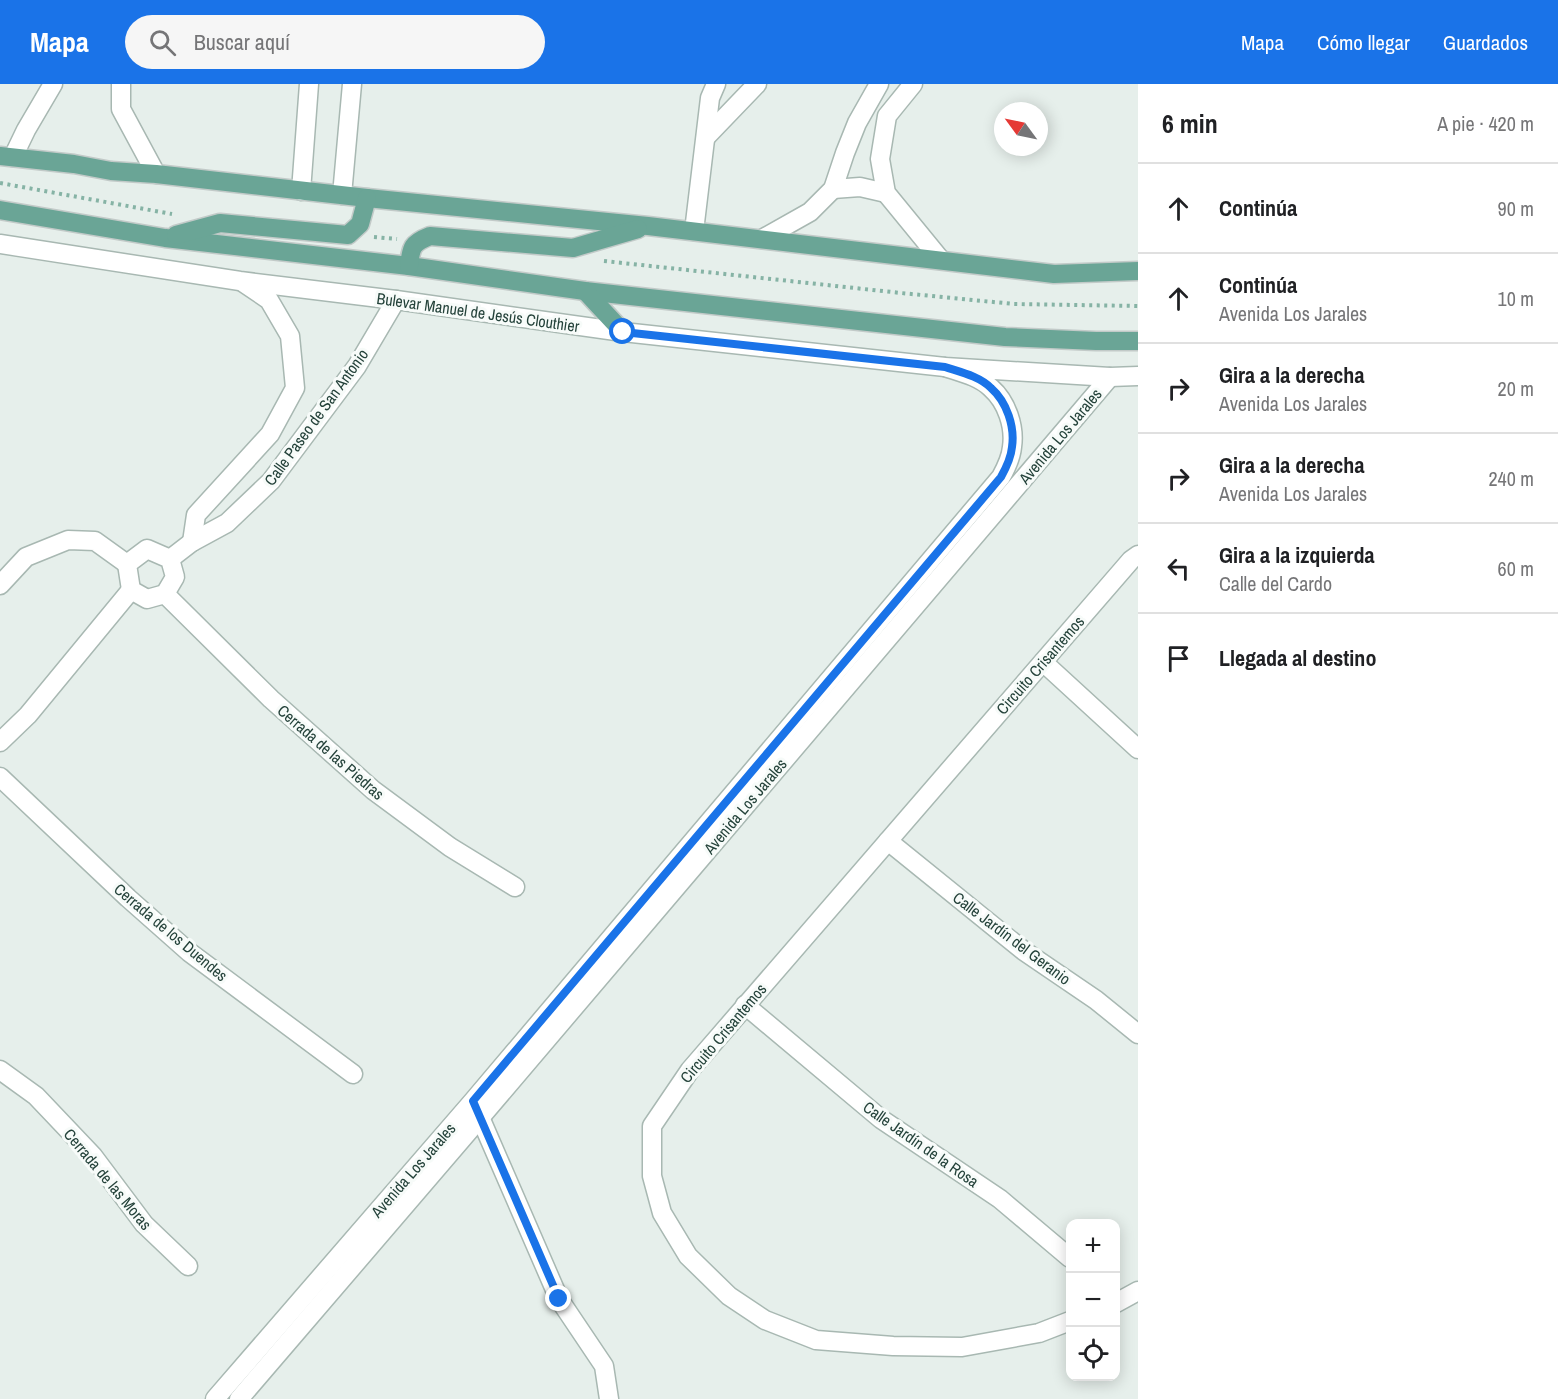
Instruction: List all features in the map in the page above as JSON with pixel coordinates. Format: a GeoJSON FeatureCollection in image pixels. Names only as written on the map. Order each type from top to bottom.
{"type":"FeatureCollection","features":[{"type":"Feature","properties":{"kind":"main road"},"geometry":{"type":"LineString","coordinates":[[6,157],[74,164],[111,171],[694,231],[1054,274],[1138,271]]}},
{"type":"Feature","properties":{"kind":"main road"},"geometry":{"type":"LineString","coordinates":[[165,238],[220,223],[348,235],[360,224],[367,198]]}},
{"type":"Feature","properties":{"kind":"main road"},"geometry":{"type":"LineString","coordinates":[[0,210],[165,238],[409,266],[585,291],[1005,336],[1138,341]]}},
{"type":"Feature","properties":{"kind":"main road"},"geometry":{"type":"LineString","coordinates":[[409,266],[410,251],[417,241],[430,236],[573,248],[648,226]]}},
{"type":"Feature","properties":{"kind":"main road"},"geometry":{"type":"LineString","coordinates":[[585,291],[623,332]]}},
{"type":"Feature","properties":{"kind":"street"},"geometry":{"type":"LineString","coordinates":[[6,157],[26,130],[53,84]]}},
{"type":"Feature","properties":{"kind":"street"},"geometry":{"type":"LineString","coordinates":[[121,84],[121,109],[156,174]]}},
{"type":"Feature","properties":{"kind":"street"},"geometry":{"type":"LineString","coordinates":[[301,191],[309,84]]}},
{"type":"Feature","properties":{"kind":"street"},"geometry":{"type":"LineString","coordinates":[[342,195],[352,84]]}},
{"type":"Feature","properties":{"kind":"street"},"geometry":{"type":"LineString","coordinates":[[694,231],[710,98],[716,84]]}},
{"type":"Feature","properties":{"kind":"street"},"geometry":{"type":"LineString","coordinates":[[706,136],[757,84]]}},
{"type":"Feature","properties":{"kind":"street"},"geometry":{"type":"LineString","coordinates":[[762,239],[810,212],[833,189],[857,123],[879,84]]}},
{"type":"Feature","properties":{"kind":"street"},"geometry":{"type":"LineString","coordinates":[[913,84],[887,116],[880,159],[886,193],[940,259]]}},
{"type":"Feature","properties":{"kind":"street"},"geometry":{"type":"LineString","coordinates":[[833,189],[860,187],[886,193]]}},
{"type":"Feature","properties":{"kind":"street","name":"Bulevar Manuel de Jesús Clouthier"},"geometry":{"type":"LineString","coordinates":[[0,244],[240,280],[623,332],[945,367],[1110,377],[1138,376]]}},
{"type":"Feature","properties":{"kind":"street","name":"Calle Paseo de San Antonio"},"geometry":{"type":"LineString","coordinates":[[192,542],[196,515],[270,434],[295,388],[291,336],[269,300],[240,280]]}},
{"type":"Feature","properties":{"kind":"street","name":"Calle Paseo de San Antonio"},"geometry":{"type":"LineString","coordinates":[[170,559],[192,542],[227,523],[272,481],[357,366],[396,300]]}},
{"type":"Feature","properties":{"kind":"street","name":"Avenida Los Jarales"},"geometry":{"type":"LineString","coordinates":[[215,1399],[473,1101],[1001,477],[1009,462],[1013,434],[1002,401],[991,388],[976,378],[945,367]]}},
{"type":"Feature","properties":{"kind":"street","name":"Avenida Los Jarales"},"geometry":{"type":"LineString","coordinates":[[239,1399],[1110,377]]}},
{"type":"Feature","properties":{"kind":"street"},"geometry":{"type":"LineString","coordinates":[[0,585],[26,557],[68,540],[95,541],[127,564],[131,590],[28,715],[0,742]]}},
{"type":"Feature","properties":{"kind":"street"},"geometry":{"type":"LineString","coordinates":[[127,564],[147,549],[170,559],[175,577],[165,594],[147,598],[131,590]]}},
{"type":"Feature","properties":{"kind":"street","name":"Circuito Crisantemos"},"geometry":{"type":"LineString","coordinates":[[1066,1323],[1039,1333],[962,1347],[882,1345],[816,1340],[765,1320],[729,1296],[688,1256],[662,1212],[652,1176],[652,1126],[690,1070],[1131,560],[1138,555]]}},
{"type":"Feature","properties":{"kind":"street","name":"Cerrada de las Piedras"},"geometry":{"type":"LineString","coordinates":[[165,594],[271,699],[373,790],[450,847],[515,887]]}},
{"type":"Feature","properties":{"kind":"street"},"geometry":{"type":"LineString","coordinates":[[1043,662],[1138,749]]}},
{"type":"Feature","properties":{"kind":"street","name":"Cerrada de los Duendes"},"geometry":{"type":"LineString","coordinates":[[0,777],[128,898],[189,952],[353,1074]]}},
{"type":"Feature","properties":{"kind":"street","name":"Calle Jardín del Geranio"},"geometry":{"type":"LineString","coordinates":[[888,841],[1024,951],[1096,1000],[1138,1034]]}},
{"type":"Feature","properties":{"kind":"street","name":"Calle Jardín de la Rosa"},"geometry":{"type":"LineString","coordinates":[[746,1005],[881,1119],[1000,1199],[1066,1254]]}},
{"type":"Feature","properties":{"kind":"street","name":"Cerrada de las Moras"},"geometry":{"type":"LineString","coordinates":[[0,1070],[36,1096],[85,1147],[144,1224],[188,1266]]}},
{"type":"Feature","properties":{"kind":"street"},"geometry":{"type":"LineString","coordinates":[[473,1101],[559,1299],[604,1366],[609,1399]]}},
{"type":"Feature","properties":{"kind":"street"},"geometry":{"type":"LineString","coordinates":[[1120,1299],[1138,1291]]}},
{"type":"Feature","properties":{"kind":"path"},"geometry":{"type":"LineString","coordinates":[[0,183],[174,214]]}},
{"type":"Feature","properties":{"kind":"path"},"geometry":{"type":"LineString","coordinates":[[348,235],[417,241]]}},
{"type":"Feature","properties":{"kind":"path"},"geometry":{"type":"LineString","coordinates":[[603,261],[1014,304],[1138,306]]}},
{"type":"Feature","properties":{"kind":"route"},"geometry":{"type":"LineString","coordinates":[[559,1299],[473,1101],[1001,477],[1009,462],[1013,434],[1002,401],[991,388],[976,378],[945,367],[623,332]]}}]}
